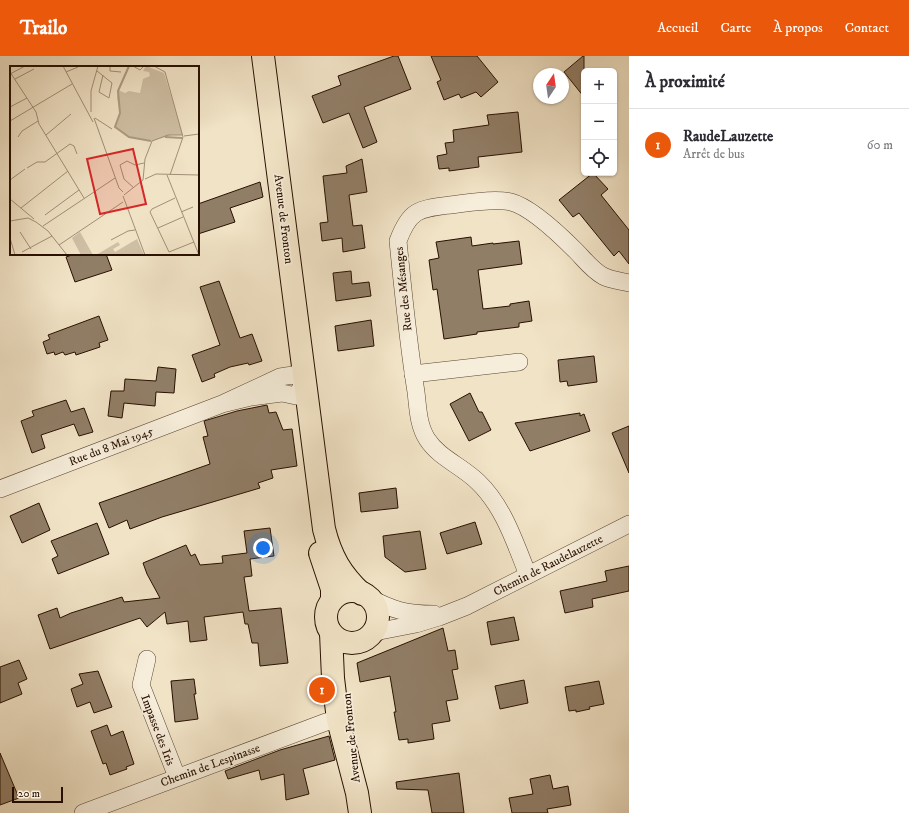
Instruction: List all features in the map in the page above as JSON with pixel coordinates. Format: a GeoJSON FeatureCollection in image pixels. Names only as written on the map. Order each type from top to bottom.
{"type":"FeatureCollection","features":[{"type":"Feature","properties":{"kind":"main road","name":"Avenue de Fronton"},"geometry":{"type":"LineString","coordinates":[[263,56],[324,529],[329,546],[342,572],[348,580],[365,595]]}},
{"type":"Feature","properties":{"kind":"main road","name":"Avenue de Fronton"},"geometry":{"type":"LineString","coordinates":[[305,381],[310,484],[315,535],[332,589],[332,600]]}},
{"type":"Feature","properties":{"kind":"main road"},"geometry":{"type":"LineString","coordinates":[[356,592],[365,595],[376,608],[378,614],[376,628],[363,639],[342,642],[331,633],[326,623],[326,611],[332,600],[343,593],[356,592]]}},
{"type":"Feature","properties":{"kind":"main road","name":"Avenue de Fronton"},"geometry":{"type":"LineString","coordinates":[[331,633],[333,678],[338,720],[358,803]]}},
{"type":"Feature","properties":{"kind":"main road","name":"Avenue de Fronton"},"geometry":{"type":"LineString","coordinates":[[358,803],[355,754],[346,688],[346,664],[348,656],[363,639]]}},
{"type":"Feature","properties":{"kind":"street","name":"Rue des Mésanges"},"geometry":{"type":"LineString","coordinates":[[528,575],[505,519],[493,499],[478,481],[435,450],[421,427],[413,374],[398,241],[404,225],[413,214],[426,208],[492,201],[510,202],[524,207],[541,220],[603,276],[629,283]]}},
{"type":"Feature","properties":{"kind":"street"},"geometry":{"type":"LineString","coordinates":[[413,374],[519,362]]}},
{"type":"Feature","properties":{"kind":"street","name":"Rue du 8 Mai 1945"},"geometry":{"type":"LineString","coordinates":[[0,489],[222,404],[280,377],[293,375],[305,381]]}},
{"type":"Feature","properties":{"kind":"street","name":"Chemin de Raudelauzette"},"geometry":{"type":"LineString","coordinates":[[363,639],[380,631],[416,624],[467,606],[629,524]]}},
{"type":"Feature","properties":{"kind":"street","name":"Chemin de Raudelauzette"},"geometry":{"type":"LineString","coordinates":[[365,595],[394,610],[416,614],[436,614],[467,606]]}},
{"type":"Feature","properties":{"kind":"street","name":"Impasse des Iris"},"geometry":{"type":"LineString","coordinates":[[148,659],[141,685],[176,777]]}},
{"type":"Feature","properties":{"kind":"street","name":"Chemin de Lespinasse"},"geometry":{"type":"LineString","coordinates":[[83,813],[326,722],[338,720]]}},
{"type":"Feature","properties":{"kind":"building"},"geometry":{"type":"Polygon","coordinates":[[[394,56],[398,56],[411,89],[364,107],[377,142],[363,148],[349,113],[323,123],[312,96],[341,85],[338,76],[394,56]]]}},
{"type":"Feature","properties":{"kind":"building"},"geometry":{"type":"Polygon","coordinates":[[[431,56],[477,56],[498,82],[481,97],[476,92],[461,98],[459,94],[444,100],[437,82],[441,80],[431,56]]]}},
{"type":"Feature","properties":{"kind":"building"},"geometry":{"type":"Polygon","coordinates":[[[584,56],[584,68],[581,68],[581,93],[569,78],[569,68],[584,56]]]}},
{"type":"Feature","properties":{"kind":"building"},"geometry":{"type":"Polygon","coordinates":[[[518,112],[522,152],[478,157],[479,167],[449,171],[449,168],[439,169],[437,156],[447,154],[445,143],[454,142],[453,130],[489,125],[487,115],[518,112]]]}},
{"type":"Feature","properties":{"kind":"building"},"geometry":{"type":"Polygon","coordinates":[[[362,159],[367,192],[349,195],[353,226],[362,225],[365,248],[343,252],[342,238],[322,241],[320,223],[328,222],[323,176],[347,173],[346,166],[362,159]]]}},
{"type":"Feature","properties":{"kind":"building"},"geometry":{"type":"Polygon","coordinates":[[[589,176],[596,176],[608,189],[601,195],[629,230],[629,264],[619,251],[614,256],[579,213],[573,217],[559,200],[589,176]]]}},
{"type":"Feature","properties":{"kind":"building"},"geometry":{"type":"Polygon","coordinates":[[[260,182],[263,197],[230,208],[235,222],[199,234],[199,204],[260,182]]]}},
{"type":"Feature","properties":{"kind":"building"},"geometry":{"type":"Polygon","coordinates":[[[471,237],[472,246],[519,241],[522,264],[478,270],[483,309],[510,306],[510,304],[529,301],[532,321],[519,323],[519,327],[477,332],[477,334],[444,339],[437,289],[433,290],[429,260],[439,258],[436,242],[471,237]]]}},
{"type":"Feature","properties":{"kind":"building"},"geometry":{"type":"Polygon","coordinates":[[[72,255],[106,255],[112,270],[75,282],[66,257],[72,255]]]}},
{"type":"Feature","properties":{"kind":"building"},"geometry":{"type":"Polygon","coordinates":[[[351,271],[352,284],[369,282],[371,296],[336,301],[333,273],[351,271]]]}},
{"type":"Feature","properties":{"kind":"building"},"geometry":{"type":"Polygon","coordinates":[[[219,281],[240,338],[252,334],[262,361],[249,365],[248,363],[230,367],[214,374],[215,377],[202,382],[192,355],[220,345],[200,287],[219,281]]]}},
{"type":"Feature","properties":{"kind":"building"},"geometry":{"type":"Polygon","coordinates":[[[99,316],[108,340],[99,343],[100,347],[76,355],[75,352],[65,355],[63,352],[55,355],[54,352],[47,354],[43,342],[50,339],[48,335],[99,316]]]}},
{"type":"Feature","properties":{"kind":"building"},"geometry":{"type":"Polygon","coordinates":[[[371,320],[374,346],[338,351],[335,326],[371,320]]]}},
{"type":"Feature","properties":{"kind":"building"},"geometry":{"type":"Polygon","coordinates":[[[594,356],[597,382],[568,386],[567,381],[560,382],[558,360],[594,356]]]}},
{"type":"Feature","properties":{"kind":"building"},"geometry":{"type":"Polygon","coordinates":[[[158,367],[176,369],[174,393],[156,392],[155,406],[124,403],[122,418],[108,416],[111,391],[124,391],[125,379],[156,381],[158,367]]]}},
{"type":"Feature","properties":{"kind":"building"},"geometry":{"type":"Polygon","coordinates":[[[470,393],[479,412],[482,412],[491,430],[469,441],[450,404],[470,393]]]}},
{"type":"Feature","properties":{"kind":"building"},"geometry":{"type":"Polygon","coordinates":[[[66,400],[71,412],[84,408],[93,432],[79,436],[74,424],[41,435],[45,448],[32,453],[21,421],[34,416],[32,411],[66,400]]]}},
{"type":"Feature","properties":{"kind":"building"},"geometry":{"type":"Polygon","coordinates":[[[267,405],[269,413],[276,412],[283,430],[292,429],[297,466],[271,470],[273,478],[258,483],[260,488],[162,517],[130,529],[127,520],[109,528],[99,503],[210,464],[203,437],[208,436],[204,421],[237,411],[267,405]]]}},
{"type":"Feature","properties":{"kind":"building"},"geometry":{"type":"Polygon","coordinates":[[[580,413],[580,416],[584,414],[590,431],[530,451],[515,423],[580,413]]]}},
{"type":"Feature","properties":{"kind":"building"},"geometry":{"type":"Polygon","coordinates":[[[629,426],[629,473],[612,433],[629,426]]]}},
{"type":"Feature","properties":{"kind":"building"},"geometry":{"type":"Polygon","coordinates":[[[396,488],[398,508],[361,512],[359,493],[396,488]]]}},
{"type":"Feature","properties":{"kind":"building"},"geometry":{"type":"Polygon","coordinates":[[[39,503],[50,530],[22,543],[10,516],[39,503]]]}},
{"type":"Feature","properties":{"kind":"building"},"geometry":{"type":"Polygon","coordinates":[[[475,522],[482,544],[447,554],[440,533],[475,522]]]}},
{"type":"Feature","properties":{"kind":"building"},"geometry":{"type":"Polygon","coordinates":[[[97,523],[109,554],[58,574],[52,559],[58,556],[51,541],[97,523]]]}},
{"type":"Feature","properties":{"kind":"building"},"geometry":{"type":"Polygon","coordinates":[[[270,528],[274,556],[250,559],[252,576],[244,577],[249,611],[281,608],[288,663],[260,666],[258,643],[252,643],[248,624],[245,624],[243,612],[204,617],[207,640],[190,642],[188,621],[167,624],[165,612],[147,627],[140,618],[50,649],[38,615],[57,608],[60,618],[71,613],[122,597],[124,602],[160,598],[147,574],[143,563],[186,545],[191,556],[195,554],[200,565],[223,563],[222,556],[247,553],[244,531],[270,528]]]}},
{"type":"Feature","properties":{"kind":"building"},"geometry":{"type":"Polygon","coordinates":[[[420,531],[426,569],[405,572],[385,557],[383,536],[420,531]]]}},
{"type":"Feature","properties":{"kind":"building"},"geometry":{"type":"Polygon","coordinates":[[[629,566],[629,591],[592,599],[593,607],[565,613],[560,591],[607,581],[605,571],[629,566]]]}},
{"type":"Feature","properties":{"kind":"building"},"geometry":{"type":"Polygon","coordinates":[[[514,617],[519,640],[491,645],[487,622],[514,617]]]}},
{"type":"Feature","properties":{"kind":"building"},"geometry":{"type":"Polygon","coordinates":[[[443,628],[448,651],[455,650],[458,669],[452,670],[458,699],[446,701],[450,721],[432,724],[434,739],[408,743],[408,739],[399,740],[390,676],[360,682],[357,663],[443,628]]]}},
{"type":"Feature","properties":{"kind":"building"},"geometry":{"type":"Polygon","coordinates":[[[19,660],[27,679],[18,683],[22,694],[0,703],[0,667],[19,660]]]}},
{"type":"Feature","properties":{"kind":"building"},"geometry":{"type":"Polygon","coordinates":[[[98,671],[112,707],[94,713],[90,702],[77,707],[71,689],[83,684],[79,674],[98,671]]]}},
{"type":"Feature","properties":{"kind":"building"},"geometry":{"type":"Polygon","coordinates":[[[194,679],[196,694],[194,694],[198,719],[175,722],[171,681],[194,679]]]}},
{"type":"Feature","properties":{"kind":"building"},"geometry":{"type":"Polygon","coordinates":[[[524,680],[528,703],[500,709],[495,686],[524,680]]]}},
{"type":"Feature","properties":{"kind":"building"},"geometry":{"type":"Polygon","coordinates":[[[599,681],[604,704],[589,707],[590,709],[576,712],[576,710],[569,711],[565,687],[599,681]]]}},
{"type":"Feature","properties":{"kind":"building"},"geometry":{"type":"Polygon","coordinates":[[[107,725],[111,736],[123,731],[134,764],[126,767],[127,769],[110,775],[106,763],[103,764],[91,731],[107,725]]]}},
{"type":"Feature","properties":{"kind":"building"},"geometry":{"type":"Polygon","coordinates":[[[329,736],[335,760],[303,769],[309,794],[286,800],[284,774],[261,780],[259,770],[228,779],[225,771],[280,750],[329,736]]]}},
{"type":"Feature","properties":{"kind":"building"},"geometry":{"type":"Polygon","coordinates":[[[0,753],[19,798],[0,805],[0,753]]]}},
{"type":"Feature","properties":{"kind":"building"},"geometry":{"type":"Polygon","coordinates":[[[459,773],[464,813],[432,813],[428,790],[397,789],[396,782],[459,773]]]}},
{"type":"Feature","properties":{"kind":"building"},"geometry":{"type":"Polygon","coordinates":[[[550,775],[553,789],[568,786],[571,805],[547,809],[548,813],[512,813],[509,798],[533,794],[530,779],[550,775]]]}},
{"type":"Feature","properties":{"kind":"place","name":"RaudeLauzette"},"geometry":{"type":"Point","coordinates":[322,690]}}]}
